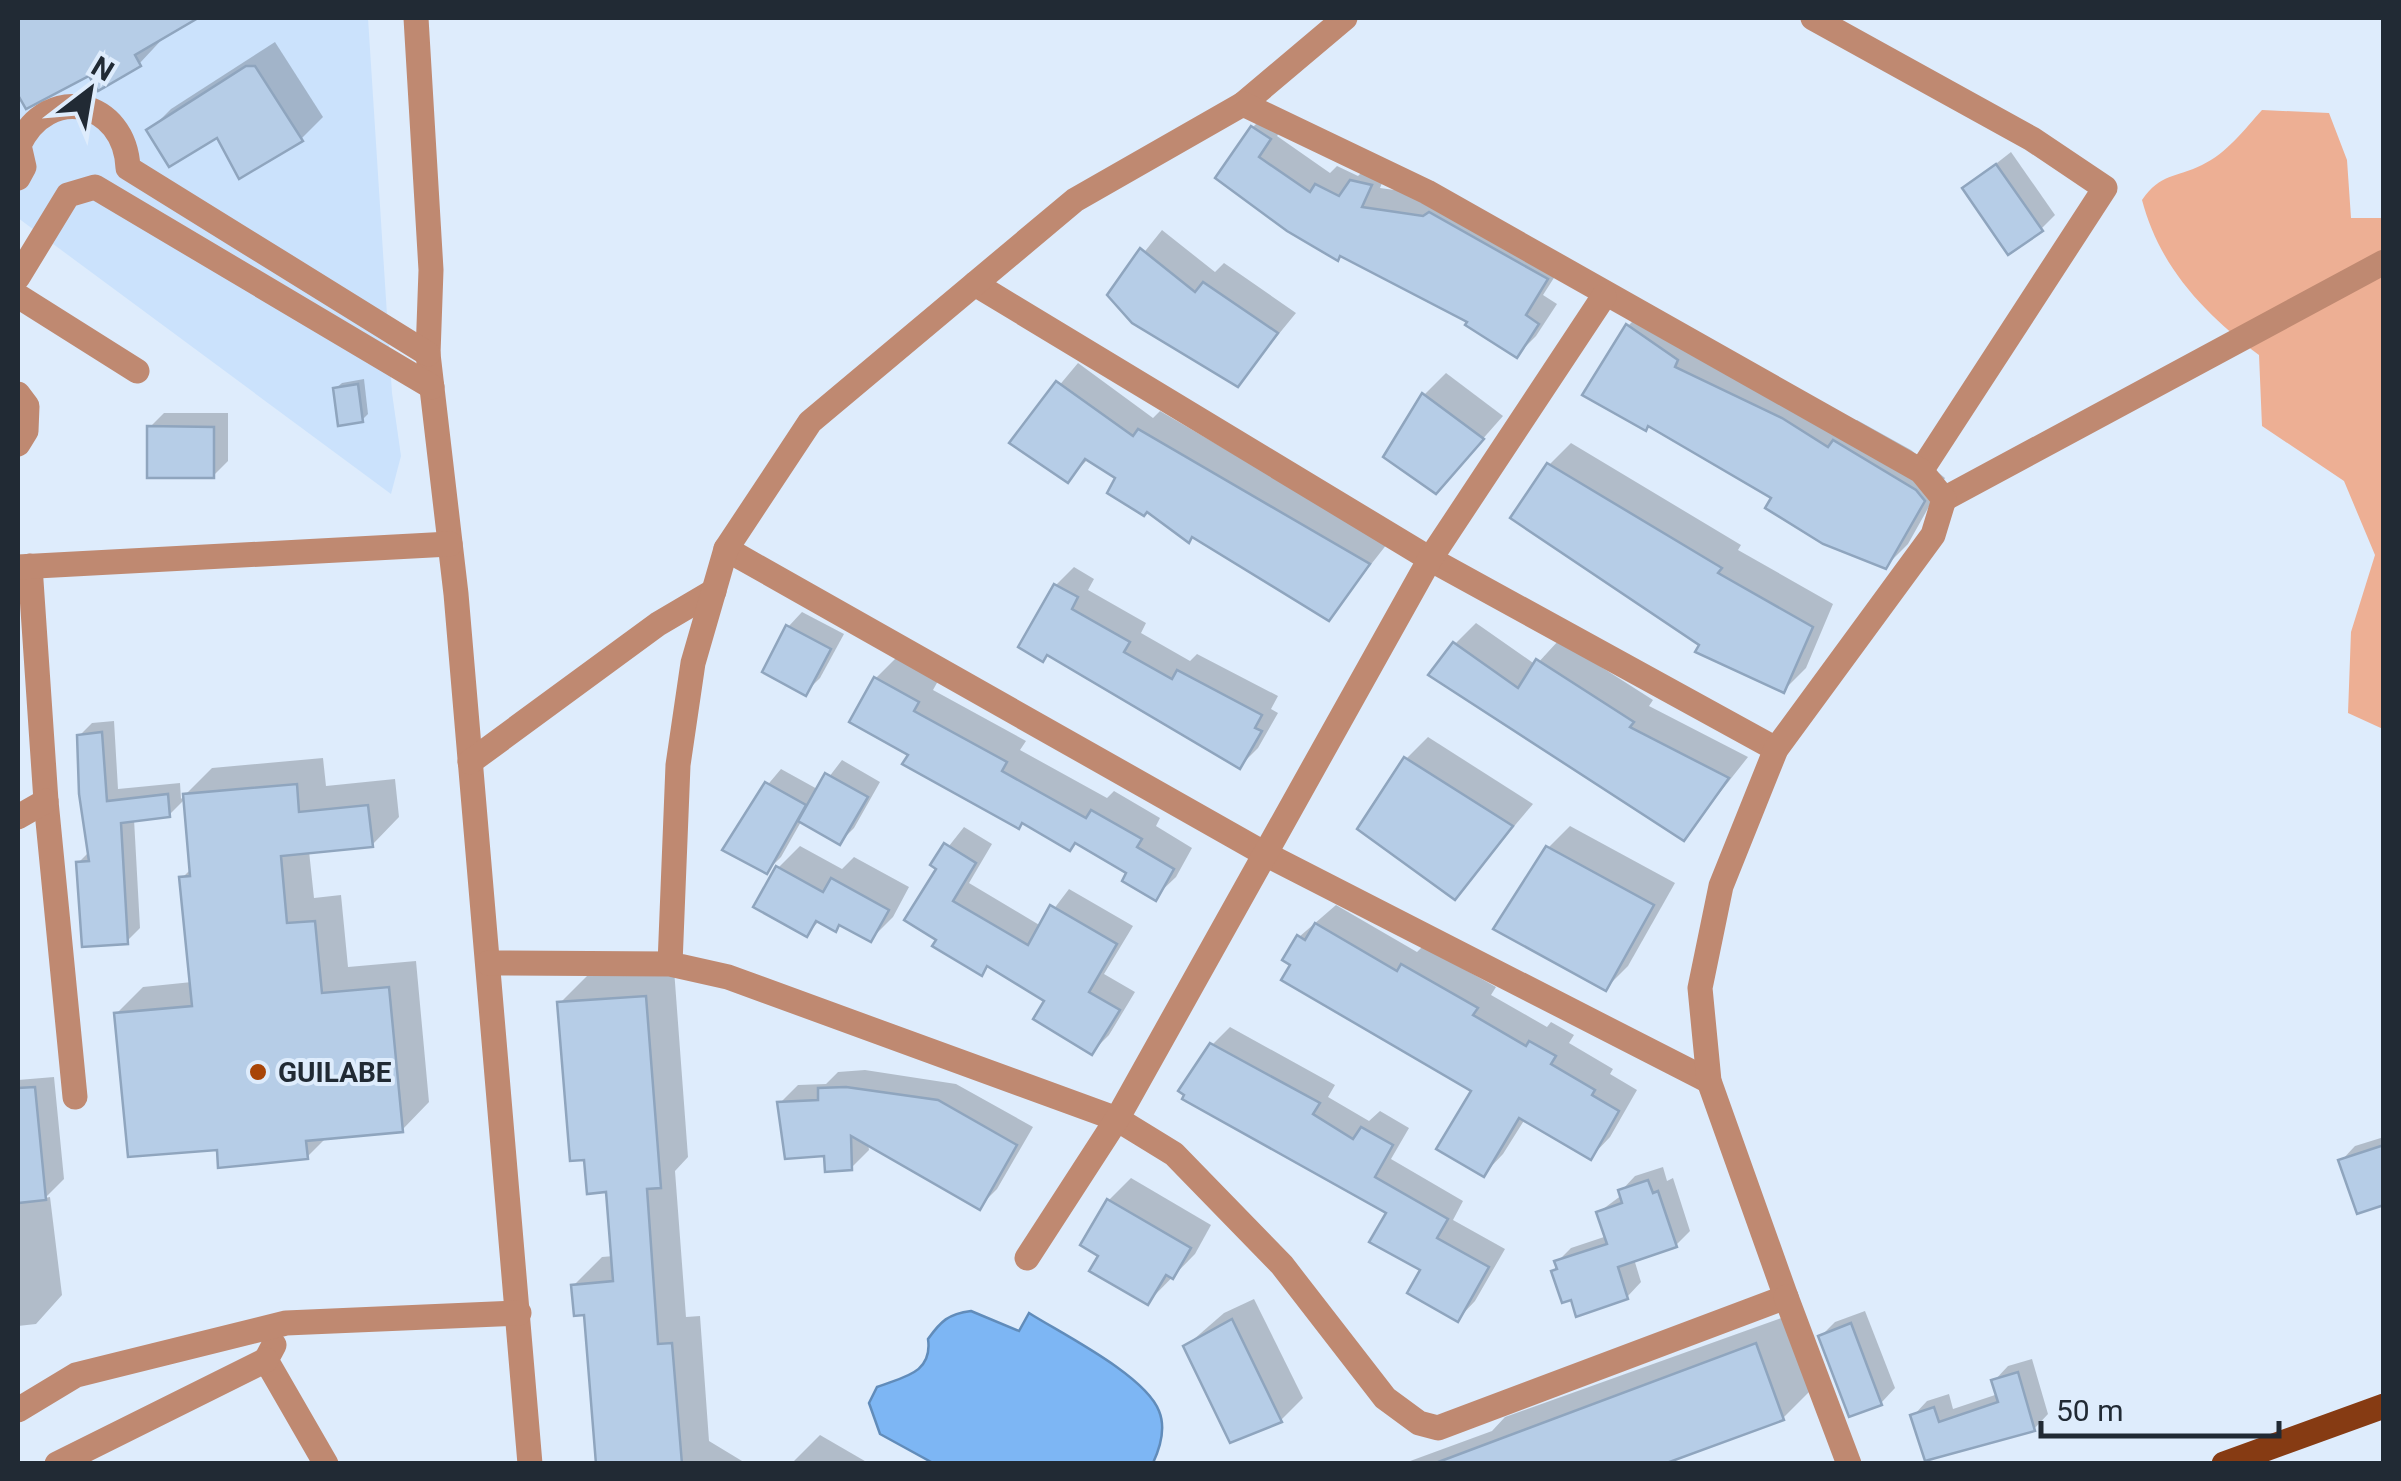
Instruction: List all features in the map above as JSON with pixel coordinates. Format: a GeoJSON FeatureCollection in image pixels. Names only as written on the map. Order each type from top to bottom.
{"type":"FeatureCollection","features":[{"type":"Feature","properties":{"kind":"main road"},"geometry":{"type":"LineString","coordinates":[[2224,1464],[2384,1406]]}},
{"type":"Feature","properties":{"kind":"street"},"geometry":{"type":"LineString","coordinates":[[416,18],[431,270],[428,354],[450,544],[530,1464]]}},
{"type":"Feature","properties":{"kind":"street"},"geometry":{"type":"LineString","coordinates":[[670,964],[678,766],[692,663],[726,550],[810,422],[1075,200],[1243,104],[1344,18]]}},
{"type":"Feature","properties":{"kind":"street"},"geometry":{"type":"LineString","coordinates":[[1813,18],[2032,140],[2105,188],[1921,472]]}},
{"type":"Feature","properties":{"kind":"street"},"geometry":{"type":"LineString","coordinates":[[1243,104],[1426,192],[1921,472],[1944,499]]}},
{"type":"Feature","properties":{"kind":"street"},"geometry":{"type":"LineString","coordinates":[[18,178],[24,168],[19,146],[34,121],[60,108],[89,109],[114,126],[127,153],[128,168],[428,354]]}},
{"type":"Feature","properties":{"kind":"street"},"geometry":{"type":"LineString","coordinates":[[18,276],[68,195],[95,187],[432,386]]}},
{"type":"Feature","properties":{"kind":"street"},"geometry":{"type":"LineString","coordinates":[[1849,1464],[1709,1081],[1700,988],[1721,886],[1776,749],[1934,535],[1944,499],[2384,262]]}},
{"type":"Feature","properties":{"kind":"street"},"geometry":{"type":"LineString","coordinates":[[975,284],[1430,559],[1776,749]]}},
{"type":"Feature","properties":{"kind":"street"},"geometry":{"type":"LineString","coordinates":[[18,296],[138,371]]}},
{"type":"Feature","properties":{"kind":"street"},"geometry":{"type":"LineString","coordinates":[[1027,1258],[1117,1119],[1430,559],[1604,296]]}},
{"type":"Feature","properties":{"kind":"street"},"geometry":{"type":"LineString","coordinates":[[18,394],[28,406],[26,431],[18,444]]}},
{"type":"Feature","properties":{"kind":"street"},"geometry":{"type":"LineString","coordinates":[[76,1096],[24,566],[450,544]]}},
{"type":"Feature","properties":{"kind":"street"},"geometry":{"type":"LineString","coordinates":[[726,550],[1266,854],[1709,1081]]}},
{"type":"Feature","properties":{"kind":"street"},"geometry":{"type":"LineString","coordinates":[[470,762],[658,624],[714,592]]}},
{"type":"Feature","properties":{"kind":"street"},"geometry":{"type":"LineString","coordinates":[[18,816],[46,801]]}},
{"type":"Feature","properties":{"kind":"street"},"geometry":{"type":"LineString","coordinates":[[488,963],[670,964],[728,977],[1117,1119],[1174,1154],[1282,1265],[1385,1398],[1419,1423],[1438,1428],[1786,1297]]}},
{"type":"Feature","properties":{"kind":"street"},"geometry":{"type":"LineString","coordinates":[[18,1410],[76,1375],[286,1323],[518,1313]]}},
{"type":"Feature","properties":{"kind":"street"},"geometry":{"type":"LineString","coordinates":[[57,1464],[266,1360],[286,1323]]}},
{"type":"Feature","properties":{"kind":"street"},"geometry":{"type":"LineString","coordinates":[[266,1360],[326,1464]]}},
{"type":"Feature","properties":{"kind":"shaded area"},"geometry":{"type":"Polygon","coordinates":[[[18,18],[368,18],[392,393],[401,456],[391,494],[18,218],[18,18]]]}},
{"type":"Feature","properties":{"kind":"shaded area"},"geometry":{"type":"Polygon","coordinates":[[[2262,110],[2329,113],[2347,160],[2351,218],[2383,218],[2383,729],[2348,713],[2351,632],[2375,555],[2344,481],[2262,426],[2259,355],[2220,323],[2172,268],[2142,200],[2162,180],[2219,154],[2262,110]]]}},
{"type":"Feature","properties":{"kind":"water"},"geometry":{"type":"Polygon","coordinates":[[[971,1311],[1019,1331],[1029,1313],[1101,1356],[1137,1383],[1151,1397],[1161,1418],[1161,1438],[1153,1463],[933,1463],[880,1434],[869,1403],[877,1387],[921,1367],[926,1360],[928,1339],[937,1327],[951,1316],[971,1311]]]}},
{"type":"Feature","properties":{"kind":"building"},"geometry":{"type":"Polygon","coordinates":[[[18,18],[198,18],[135,55],[141,66],[98,91],[89,76],[26,109],[18,95],[18,18]]]}},
{"type":"Feature","properties":{"kind":"building"},"geometry":{"type":"Polygon","coordinates":[[[246,66],[255,66],[303,141],[239,179],[217,138],[169,167],[146,130],[246,66]]]}},
{"type":"Feature","properties":{"kind":"building"},"geometry":{"type":"Polygon","coordinates":[[[1251,126],[1271,139],[1259,157],[1310,192],[1315,184],[1339,196],[1350,180],[1372,185],[1362,207],[1423,216],[1429,212],[1548,279],[1526,315],[1539,324],[1517,358],[1465,325],[1467,322],[1340,256],[1338,261],[1287,231],[1215,178],[1251,126]]]}},
{"type":"Feature","properties":{"kind":"building"},"geometry":{"type":"Polygon","coordinates":[[[1996,164],[2043,231],[2008,255],[1962,188],[1996,164]]]}},
{"type":"Feature","properties":{"kind":"building"},"geometry":{"type":"Polygon","coordinates":[[[1140,248],[1195,292],[1203,282],[1278,333],[1238,387],[1132,323],[1107,295],[1140,248]]]}},
{"type":"Feature","properties":{"kind":"building"},"geometry":{"type":"Polygon","coordinates":[[[1626,324],[1678,360],[1675,367],[1782,418],[1828,447],[1833,440],[1916,490],[1925,501],[1886,569],[1823,544],[1765,508],[1771,498],[1648,426],[1646,431],[1582,395],[1626,324]]]}},
{"type":"Feature","properties":{"kind":"building"},"geometry":{"type":"Polygon","coordinates":[[[1056,381],[1133,436],[1138,429],[1370,564],[1329,621],[1192,537],[1189,543],[1147,512],[1144,516],[1107,493],[1115,478],[1085,459],[1068,483],[1009,443],[1056,381]]]}},
{"type":"Feature","properties":{"kind":"building"},"geometry":{"type":"Polygon","coordinates":[[[358,384],[363,422],[338,426],[333,388],[358,384]]]}},
{"type":"Feature","properties":{"kind":"building"},"geometry":{"type":"Polygon","coordinates":[[[1422,393],[1484,439],[1436,494],[1383,457],[1422,393]]]}},
{"type":"Feature","properties":{"kind":"building"},"geometry":{"type":"Polygon","coordinates":[[[147,426],[214,427],[214,478],[147,478],[147,426]]]}},
{"type":"Feature","properties":{"kind":"building"},"geometry":{"type":"Polygon","coordinates":[[[1547,463],[1722,568],[1718,573],[1813,627],[1784,693],[1695,652],[1699,645],[1510,518],[1547,463]]]}},
{"type":"Feature","properties":{"kind":"building"},"geometry":{"type":"Polygon","coordinates":[[[1054,584],[1078,597],[1072,609],[1130,642],[1124,652],[1172,679],[1177,670],[1262,715],[1255,728],[1262,731],[1240,769],[1047,655],[1043,662],[1018,647],[1054,584]]]}},
{"type":"Feature","properties":{"kind":"building"},"geometry":{"type":"Polygon","coordinates":[[[786,625],[831,649],[806,696],[762,672],[786,625]]]}},
{"type":"Feature","properties":{"kind":"building"},"geometry":{"type":"Polygon","coordinates":[[[1453,642],[1518,688],[1536,659],[1634,722],[1630,727],[1729,778],[1684,841],[1428,675],[1453,642]]]}},
{"type":"Feature","properties":{"kind":"building"},"geometry":{"type":"Polygon","coordinates":[[[874,677],[919,702],[914,711],[1007,762],[1002,771],[1086,818],[1091,810],[1142,839],[1137,847],[1174,869],[1156,901],[1122,881],[1126,873],[1075,843],[1070,851],[1022,823],[1019,829],[902,764],[908,755],[849,722],[874,677]]]}},
{"type":"Feature","properties":{"kind":"building"},"geometry":{"type":"Polygon","coordinates":[[[102,732],[107,801],[168,794],[170,817],[121,823],[128,944],[82,947],[76,862],[89,861],[79,794],[77,735],[102,732]]]}},
{"type":"Feature","properties":{"kind":"building"},"geometry":{"type":"Polygon","coordinates":[[[1404,757],[1513,826],[1455,900],[1357,829],[1404,757]]]}},
{"type":"Feature","properties":{"kind":"building"},"geometry":{"type":"Polygon","coordinates":[[[825,773],[868,797],[840,845],[798,821],[825,773]]]}},
{"type":"Feature","properties":{"kind":"building"},"geometry":{"type":"Polygon","coordinates":[[[765,782],[806,805],[767,874],[722,850],[765,782]]]}},
{"type":"Feature","properties":{"kind":"building","name":"GUILABE"},"geometry":{"type":"Polygon","coordinates":[[[297,784],[299,812],[368,805],[373,847],[281,856],[287,923],[315,921],[322,993],[389,987],[403,1132],[306,1141],[308,1159],[218,1168],[217,1150],[128,1157],[114,1013],[192,1006],[179,877],[190,876],[183,794],[297,784]]]}},
{"type":"Feature","properties":{"kind":"building"},"geometry":{"type":"Polygon","coordinates":[[[944,843],[976,863],[953,901],[1028,945],[1050,905],[1117,944],[1089,992],[1120,1010],[1092,1055],[1033,1019],[1044,1001],[987,966],[982,976],[932,946],[936,940],[904,920],[936,869],[930,865],[944,843]]]}},
{"type":"Feature","properties":{"kind":"building"},"geometry":{"type":"Polygon","coordinates":[[[1546,846],[1654,905],[1606,991],[1493,929],[1546,846]]]}},
{"type":"Feature","properties":{"kind":"building"},"geometry":{"type":"Polygon","coordinates":[[[776,866],[823,892],[831,878],[889,910],[871,942],[839,925],[836,932],[816,921],[807,937],[753,907],[776,866]]]}},
{"type":"Feature","properties":{"kind":"building"},"geometry":{"type":"Polygon","coordinates":[[[1315,923],[1397,971],[1401,964],[1478,1008],[1473,1015],[1526,1046],[1529,1041],[1556,1056],[1551,1064],[1595,1090],[1592,1095],[1619,1111],[1591,1160],[1519,1118],[1484,1177],[1436,1149],[1471,1091],[1281,980],[1290,965],[1282,960],[1297,935],[1305,940],[1315,923]]]}},
{"type":"Feature","properties":{"kind":"building"},"geometry":{"type":"Polygon","coordinates":[[[646,996],[661,1188],[647,1189],[658,1344],[672,1343],[682,1464],[596,1464],[584,1315],[574,1316],[571,1285],[613,1281],[606,1192],[587,1194],[584,1160],[570,1161],[557,1002],[646,996]]]}},
{"type":"Feature","properties":{"kind":"building"},"geometry":{"type":"Polygon","coordinates":[[[1210,1043],[1320,1103],[1313,1114],[1353,1139],[1361,1127],[1393,1145],[1375,1177],[1448,1219],[1437,1238],[1489,1267],[1458,1322],[1407,1293],[1420,1270],[1369,1242],[1386,1213],[1182,1099],[1184,1095],[1178,1091],[1210,1043]]]}},
{"type":"Feature","properties":{"kind":"building"},"geometry":{"type":"Polygon","coordinates":[[[35,1087],[46,1200],[18,1203],[18,1088],[35,1087]]]}},
{"type":"Feature","properties":{"kind":"building"},"geometry":{"type":"Polygon","coordinates":[[[846,1087],[938,1100],[1017,1145],[980,1210],[851,1136],[852,1170],[825,1172],[824,1156],[785,1159],[777,1102],[818,1100],[818,1088],[846,1087]]]}},
{"type":"Feature","properties":{"kind":"building"},"geometry":{"type":"Polygon","coordinates":[[[2384,1145],[2384,1205],[2357,1214],[2338,1160],[2384,1145]]]}},
{"type":"Feature","properties":{"kind":"building"},"geometry":{"type":"Polygon","coordinates":[[[1648,1180],[1653,1193],[1658,1191],[1677,1247],[1618,1267],[1628,1299],[1576,1317],[1571,1300],[1562,1303],[1551,1271],[1557,1269],[1554,1261],[1607,1244],[1596,1212],[1622,1203],[1618,1190],[1648,1180]]]}},
{"type":"Feature","properties":{"kind":"building"},"geometry":{"type":"Polygon","coordinates":[[[1107,1199],[1191,1248],[1173,1279],[1166,1275],[1148,1305],[1089,1271],[1098,1256],[1080,1245],[1107,1199]]]}},
{"type":"Feature","properties":{"kind":"building"},"geometry":{"type":"Polygon","coordinates":[[[1232,1319],[1282,1422],[1230,1443],[1183,1346],[1232,1319]]]}},
{"type":"Feature","properties":{"kind":"building"},"geometry":{"type":"Polygon","coordinates":[[[1851,1323],[1882,1405],[1849,1417],[1818,1336],[1851,1323]]]}},
{"type":"Feature","properties":{"kind":"building"},"geometry":{"type":"Polygon","coordinates":[[[1756,1343],[1784,1420],[1664,1464],[1433,1464],[1756,1343]]]}},
{"type":"Feature","properties":{"kind":"building"},"geometry":{"type":"Polygon","coordinates":[[[2018,1372],[2035,1431],[1925,1461],[1910,1415],[1934,1407],[1939,1422],[1998,1402],[1991,1380],[2018,1372]]]}},
{"type":"Feature","properties":{"kind":"place","name":"GUILABE"},"geometry":{"type":"Point","coordinates":[258,1072]}}]}
